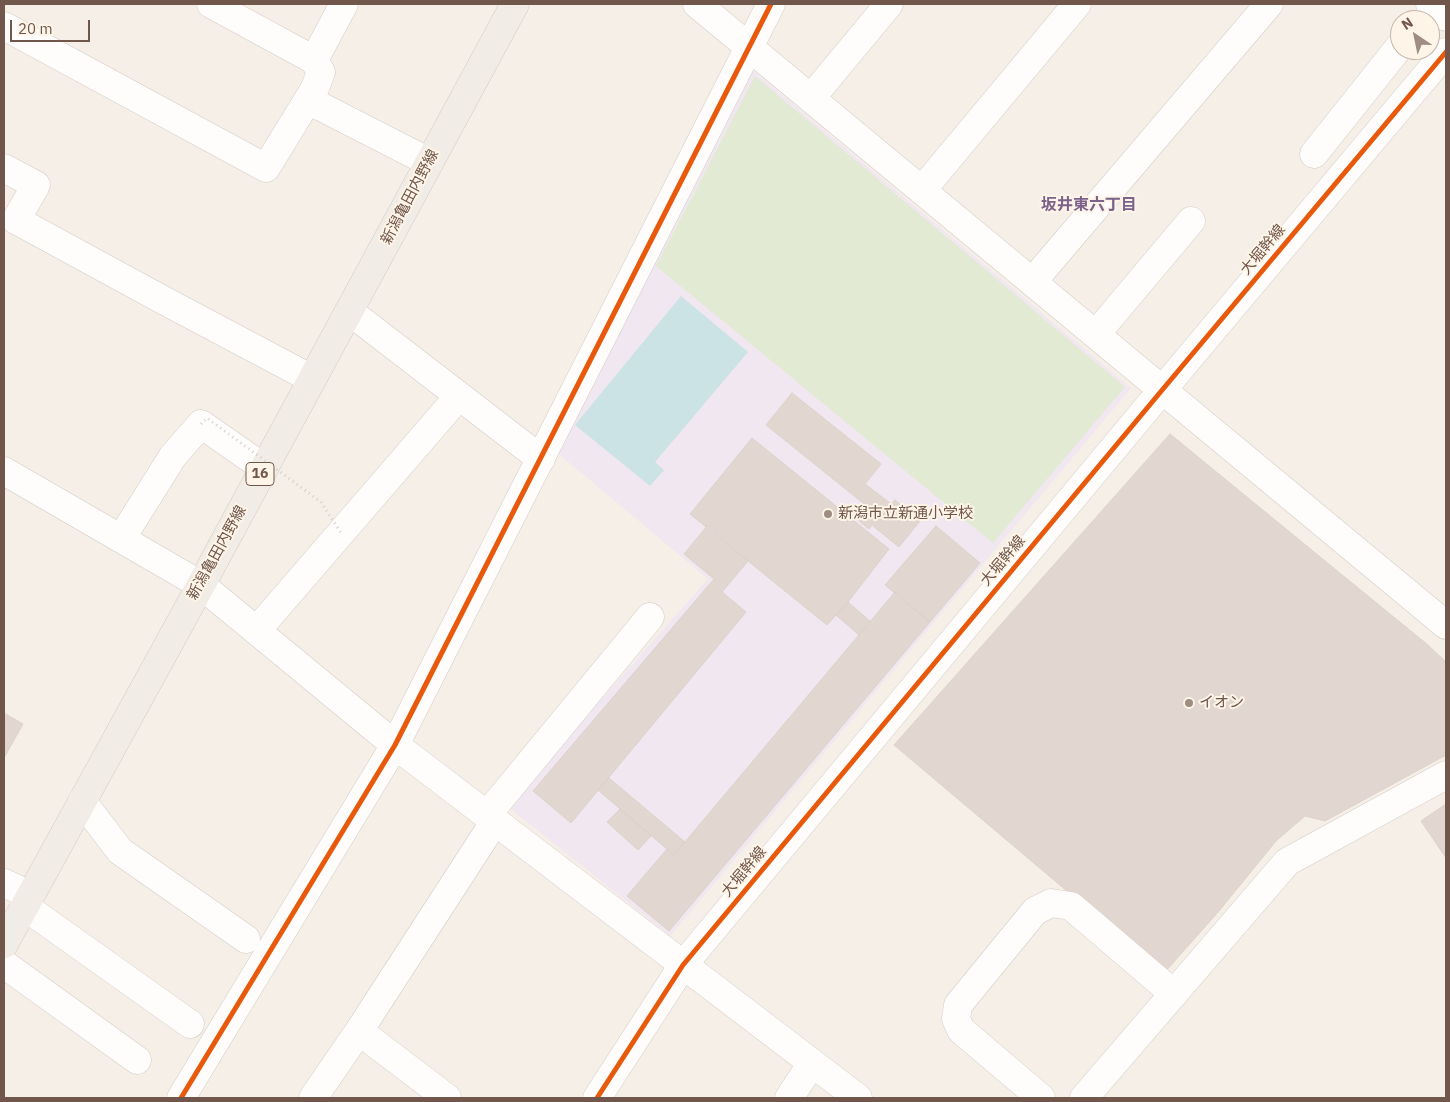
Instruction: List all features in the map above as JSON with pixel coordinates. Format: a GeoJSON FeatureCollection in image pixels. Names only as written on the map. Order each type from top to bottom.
{"type":"FeatureCollection","features":[{"type":"Feature","properties":{"kind":"main road","name":"新潟亀田内野線"},"geometry":{"type":"LineString","coordinates":[[4,944],[201,585],[515,4]]}},
{"type":"Feature","properties":{"kind":"street"},"geometry":{"type":"LineString","coordinates":[[4,26],[266,168],[315,88],[321,72],[314,60],[211,4]]}},
{"type":"Feature","properties":{"kind":"street"},"geometry":{"type":"LineString","coordinates":[[314,60],[344,4]]}},
{"type":"Feature","properties":{"kind":"street"},"geometry":{"type":"LineString","coordinates":[[697,4],[1446,625]]}},
{"type":"Feature","properties":{"kind":"street"},"geometry":{"type":"LineString","coordinates":[[181,1098],[396,745],[771,4]]}},
{"type":"Feature","properties":{"kind":"street"},"geometry":{"type":"LineString","coordinates":[[811,98],[889,4]]}},
{"type":"Feature","properties":{"kind":"street"},"geometry":{"type":"LineString","coordinates":[[922,190],[1077,4]]}},
{"type":"Feature","properties":{"kind":"street"},"geometry":{"type":"LineString","coordinates":[[1033,281],[1269,4]]}},
{"type":"Feature","properties":{"kind":"street","name":"大堀幹線"},"geometry":{"type":"LineString","coordinates":[[597,1098],[683,965],[1162,389],[1446,52]]}},
{"type":"Feature","properties":{"kind":"street"},"geometry":{"type":"LineString","coordinates":[[1314,154],[1390,59]]}},
{"type":"Feature","properties":{"kind":"street"},"geometry":{"type":"LineString","coordinates":[[308,100],[429,162]]}},
{"type":"Feature","properties":{"kind":"street"},"geometry":{"type":"LineString","coordinates":[[4,168],[36,185],[16,220],[312,380]]}},
{"type":"Feature","properties":{"kind":"street"},"geometry":{"type":"LineString","coordinates":[[1096,334],[1191,221]]}},
{"type":"Feature","properties":{"kind":"street"},"geometry":{"type":"LineString","coordinates":[[349,311],[540,459]]}},
{"type":"Feature","properties":{"kind":"street"},"geometry":{"type":"LineString","coordinates":[[257,630],[459,396]]}},
{"type":"Feature","properties":{"kind":"street"},"geometry":{"type":"LineString","coordinates":[[121,539],[173,456],[201,424],[264,468]]}},
{"type":"Feature","properties":{"kind":"street"},"geometry":{"type":"LineString","coordinates":[[4,471],[201,585],[396,745],[858,1098]]}},
{"type":"Feature","properties":{"kind":"street"},"geometry":{"type":"LineString","coordinates":[[313,1098],[359,1031],[491,818],[650,617]]}},
{"type":"Feature","properties":{"kind":"street"},"geometry":{"type":"LineString","coordinates":[[1084,1098],[1287,862],[1446,775]]}},
{"type":"Feature","properties":{"kind":"street"},"geometry":{"type":"LineString","coordinates":[[82,801],[120,851],[246,939]]}},
{"type":"Feature","properties":{"kind":"street"},"geometry":{"type":"LineString","coordinates":[[4,883],[190,1024]]}},
{"type":"Feature","properties":{"kind":"street"},"geometry":{"type":"LineString","coordinates":[[1041,1098],[961,1030],[956,1019],[958,1005],[1035,911],[1052,903],[1071,906],[1174,994]]}},
{"type":"Feature","properties":{"kind":"street"},"geometry":{"type":"LineString","coordinates":[[4,964],[137,1060]]}},
{"type":"Feature","properties":{"kind":"street"},"geometry":{"type":"LineString","coordinates":[[359,1031],[448,1098]]}},
{"type":"Feature","properties":{"kind":"street"},"geometry":{"type":"LineString","coordinates":[[789,1098],[812,1063]]}},
{"type":"Feature","properties":{"kind":"path"},"geometry":{"type":"LineString","coordinates":[[201,424],[207,418],[321,502],[341,533]]}},
{"type":"Feature","properties":{"kind":"shaded area","name":"新潟市立新通小学校"},"geometry":{"type":"Polygon","coordinates":[[[750,68],[1131,388],[670,936],[507,806],[708,579],[554,450],[750,68]]]}},
{"type":"Feature","properties":{"kind":"green space"},"geometry":{"type":"Polygon","coordinates":[[[755,76],[1125,387],[993,543],[656,266],[755,76]]]}},
{"type":"Feature","properties":{"kind":"water"},"geometry":{"type":"Polygon","coordinates":[[[681,296],[748,352],[655,462],[664,470],[650,486],[575,425],[681,296]]]}},
{"type":"Feature","properties":{"kind":"building"},"geometry":{"type":"Polygon","coordinates":[[[792,393],[881,464],[865,484],[890,503],[869,529],[858,520],[868,507],[766,425],[792,393]]]}},
{"type":"Feature","properties":{"kind":"building","name":"イオン"},"geometry":{"type":"Polygon","coordinates":[[[1170,434],[1428,645],[1446,662],[1446,755],[1325,821],[1305,816],[1276,841],[1219,911],[1164,973],[894,745],[1170,434]]]}},
{"type":"Feature","properties":{"kind":"building"},"geometry":{"type":"Polygon","coordinates":[[[752,438],[889,549],[848,602],[827,625],[690,514],[752,438]]]}},
{"type":"Feature","properties":{"kind":"building"},"geometry":{"type":"Polygon","coordinates":[[[895,500],[920,521],[899,547],[873,526],[895,500]]]}},
{"type":"Feature","properties":{"kind":"building"},"geometry":{"type":"Polygon","coordinates":[[[707,526],[748,561],[722,592],[746,612],[571,823],[533,791],[714,579],[684,554],[707,526]]]}},
{"type":"Feature","properties":{"kind":"building"},"geometry":{"type":"Polygon","coordinates":[[[936,526],[980,563],[930,622],[885,585],[936,526]]]}},
{"type":"Feature","properties":{"kind":"building"},"geometry":{"type":"Polygon","coordinates":[[[895,592],[930,622],[669,931],[627,896],[667,849],[674,855],[895,592]]]}},
{"type":"Feature","properties":{"kind":"building"},"geometry":{"type":"Polygon","coordinates":[[[848,602],[871,622],[859,635],[836,615],[848,602]]]}},
{"type":"Feature","properties":{"kind":"building"},"geometry":{"type":"Polygon","coordinates":[[[4,713],[23,724],[4,758],[4,713]]]}},
{"type":"Feature","properties":{"kind":"building"},"geometry":{"type":"Polygon","coordinates":[[[609,778],[685,842],[674,855],[598,790],[609,778]]]}},
{"type":"Feature","properties":{"kind":"building"},"geometry":{"type":"Polygon","coordinates":[[[1446,804],[1446,858],[1421,821],[1446,804]]]}},
{"type":"Feature","properties":{"kind":"building"},"geometry":{"type":"Polygon","coordinates":[[[620,809],[651,836],[638,850],[607,822],[620,809]]]}},
{"type":"Feature","properties":{"kind":"cycle path"},"geometry":{"type":"LineString","coordinates":[[181,1098],[395,745],[771,4]]}},
{"type":"Feature","properties":{"kind":"cycle path"},"geometry":{"type":"LineString","coordinates":[[597,1098],[683,965],[1446,52]]}},
{"type":"Feature","properties":{"kind":"place","name":"新潟市立新通小学校"},"geometry":{"type":"Point","coordinates":[828,514]}},
{"type":"Feature","properties":{"kind":"place","name":"イオン"},"geometry":{"type":"Point","coordinates":[1189,703]}},
{"type":"Feature","properties":{"kind":"district","name":"坂井東六丁目"},"geometry":{"type":"Point","coordinates":[1089,205]}}]}
